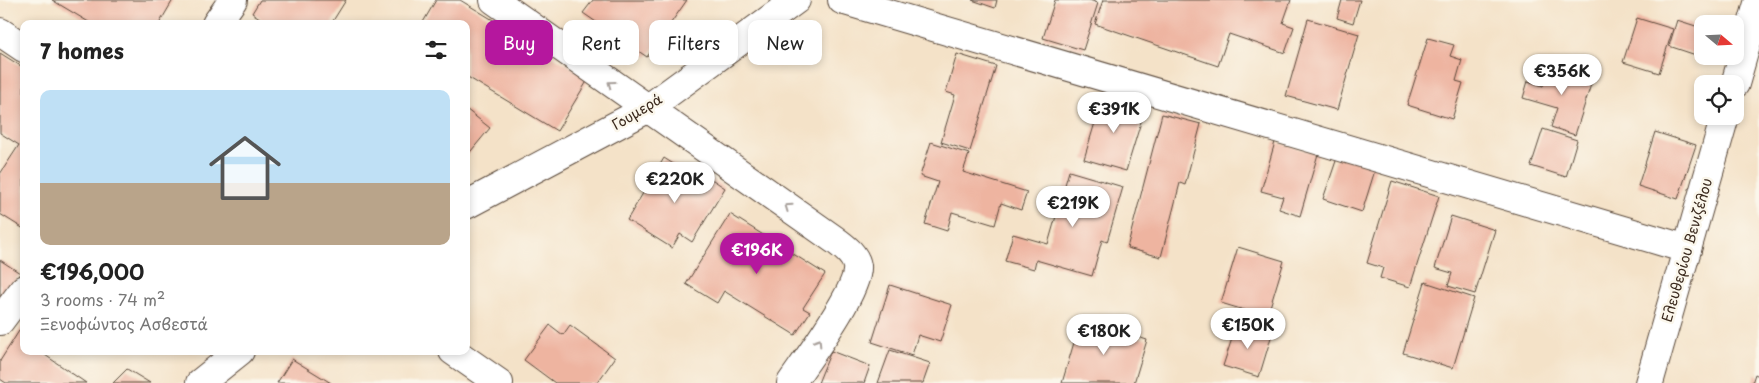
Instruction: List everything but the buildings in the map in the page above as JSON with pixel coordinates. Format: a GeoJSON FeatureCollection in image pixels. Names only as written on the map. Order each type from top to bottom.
{"type":"FeatureCollection","features":[{"type":"Feature","properties":{"kind":"street"},"geometry":{"type":"LineString","coordinates":[[219,20],[233,0]]}},
{"type":"Feature","properties":{"kind":"street"},"geometry":{"type":"LineString","coordinates":[[494,0],[835,240],[856,260],[858,268],[850,293],[791,383]]}},
{"type":"Feature","properties":{"kind":"street","name":"Γουμερά"},"geometry":{"type":"LineString","coordinates":[[470,203],[647,109],[796,0]]}},
{"type":"Feature","properties":{"kind":"street"},"geometry":{"type":"LineString","coordinates":[[842,0],[1688,249]]}},
{"type":"Feature","properties":{"kind":"street"},"geometry":{"type":"LineString","coordinates":[[1738,75],[1759,0]]}},
{"type":"Feature","properties":{"kind":"street"},"geometry":{"type":"LineString","coordinates":[[0,32],[20,45]]}},
{"type":"Feature","properties":{"kind":"street","name":"Ελευθερίου Βενιζέλου"},"geometry":{"type":"LineString","coordinates":[[1649,383],[1723,125]]}},
{"type":"Feature","properties":{"kind":"street"},"geometry":{"type":"LineString","coordinates":[[0,321],[20,294]]}},
{"type":"Feature","properties":{"kind":"street"},"geometry":{"type":"LineString","coordinates":[[200,383],[235,355]]}},
{"type":"Feature","properties":{"kind":"street"},"geometry":{"type":"LineString","coordinates":[[459,355],[499,383]]}}]}
